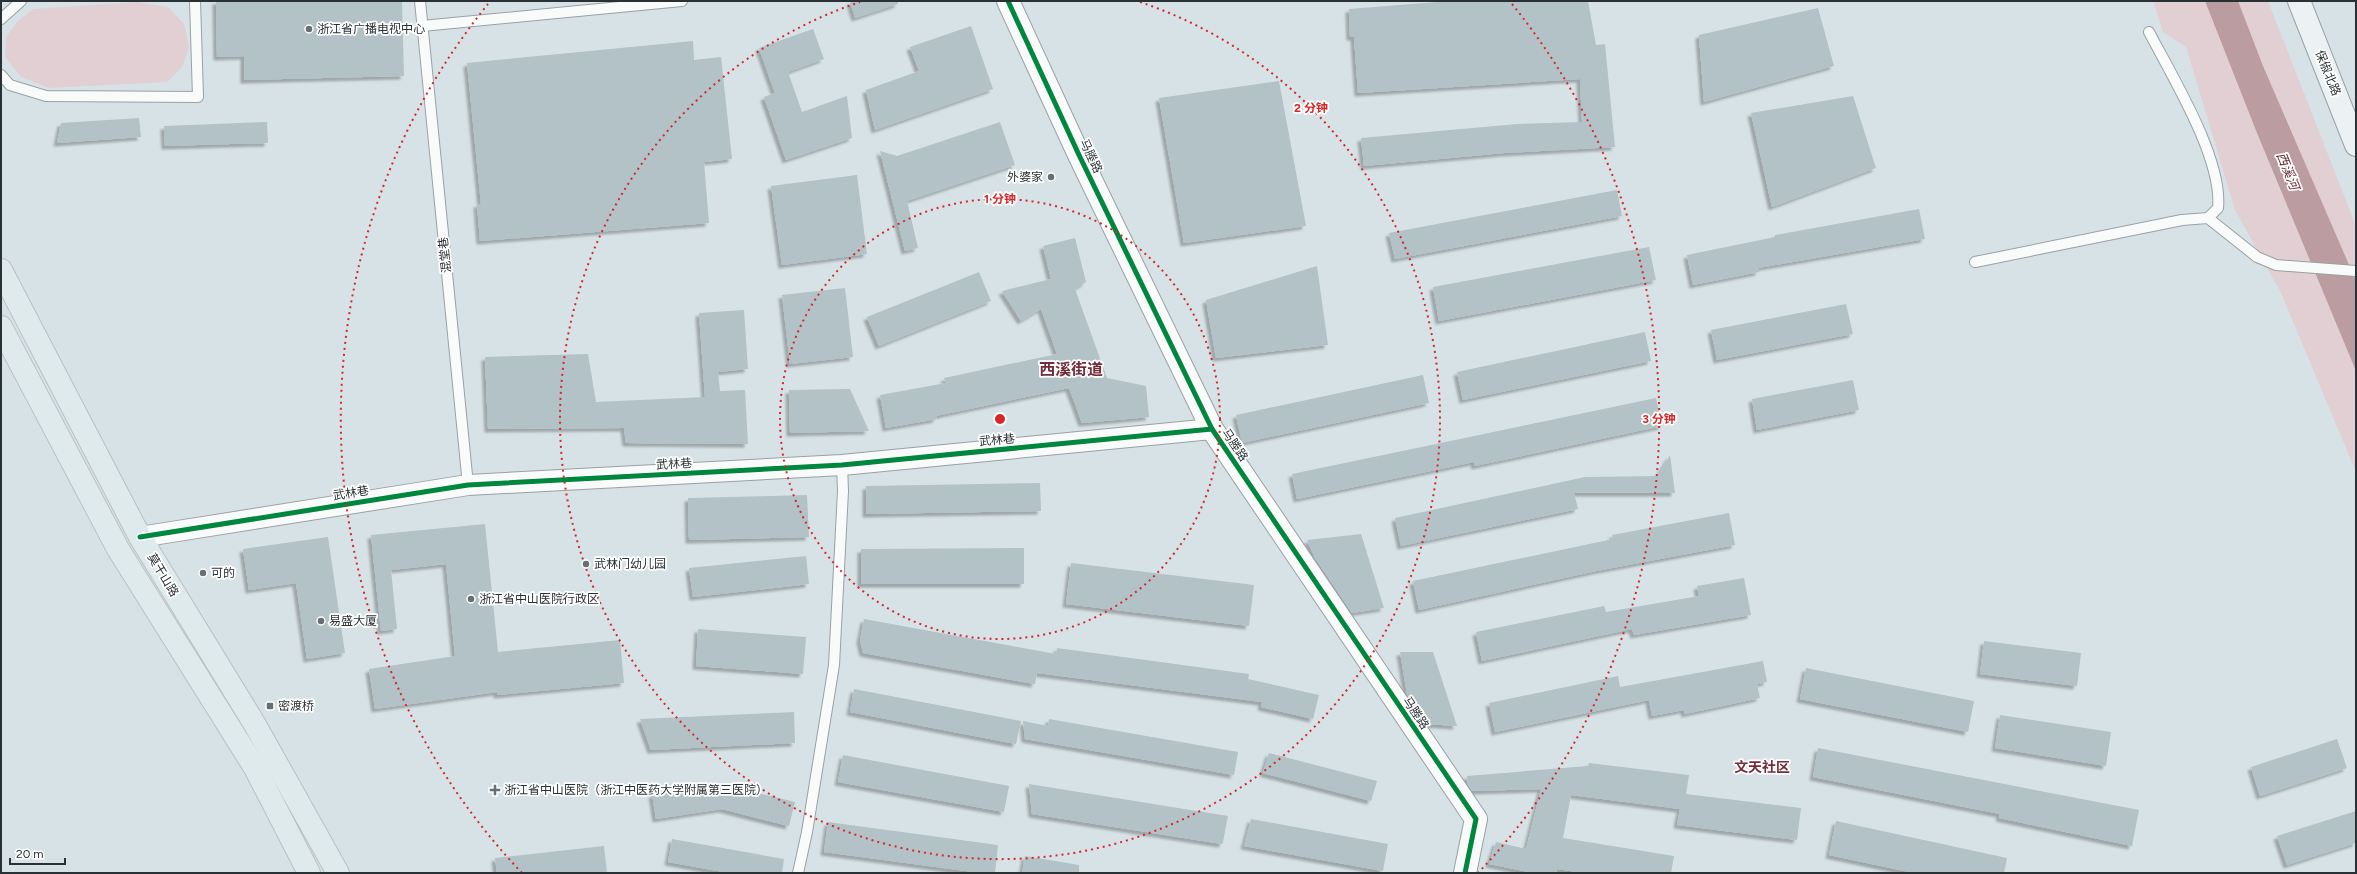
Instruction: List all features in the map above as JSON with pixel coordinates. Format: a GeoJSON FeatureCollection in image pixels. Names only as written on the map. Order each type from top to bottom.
{"type":"FeatureCollection","features":[{"type":"Feature","properties":{"kind":"main road","name":"保俶北路"},"geometry":{"type":"LineString","coordinates":[[2299,1],[2356,145]]}},
{"type":"Feature","properties":{"kind":"main road","name":"莫干山路"},"geometry":{"type":"LineString","coordinates":[[1,270],[140,537],[254,723],[338,873]]}},
{"type":"Feature","properties":{"kind":"main road","name":"莫干山路"},"geometry":{"type":"LineString","coordinates":[[1,327],[118,549],[255,768],[309,873]]}},
{"type":"Feature","properties":{"kind":"street","name":"马塍路"},"geometry":{"type":"LineString","coordinates":[[1008,1],[1079,156],[1212,429],[1476,819],[1465,873]]}},
{"type":"Feature","properties":{"kind":"street","name":"武林巷"},"geometry":{"type":"LineString","coordinates":[[140,537],[468,485],[842,465],[1212,429]]}},
{"type":"Feature","properties":{"kind":"lane"},"geometry":{"type":"LineString","coordinates":[[1,19],[21,1]]}},
{"type":"Feature","properties":{"kind":"lane"},"geometry":{"type":"LineString","coordinates":[[1,75],[10,85],[46,96],[198,97],[195,1]]}},
{"type":"Feature","properties":{"kind":"lane","name":"混堂巷"},"geometry":{"type":"LineString","coordinates":[[420,1],[468,485]]}},
{"type":"Feature","properties":{"kind":"lane"},"geometry":{"type":"LineString","coordinates":[[422,26],[682,1]]}},
{"type":"Feature","properties":{"kind":"lane"},"geometry":{"type":"LineString","coordinates":[[1975,262],[2182,220],[2208,218],[2218,208],[2220,193],[2203,138],[2149,32]]}},
{"type":"Feature","properties":{"kind":"lane"},"geometry":{"type":"LineString","coordinates":[[2208,218],[2257,257],[2276,265],[2356,271]]}},
{"type":"Feature","properties":{"kind":"lane"},"geometry":{"type":"LineString","coordinates":[[798,873],[808,832],[834,665],[843,491],[842,465]]}},
{"type":"Feature","properties":{"kind":"shaded area"},"geometry":{"type":"Polygon","coordinates":[[[2153,1],[2268,1],[2356,226],[2356,472],[2281,293],[2235,210],[2186,47],[2163,32],[2153,1]]]}},
{"type":"Feature","properties":{"kind":"shaded area"},"geometry":{"type":"Polygon","coordinates":[[[138,2],[168,7],[184,24],[189,47],[183,66],[167,82],[49,88],[21,77],[5,57],[6,37],[18,21],[33,9],[138,2]]]}},
{"type":"Feature","properties":{"kind":"water","name":"西溪河"},"geometry":{"type":"Polygon","coordinates":[[[2205,1],[2238,1],[2263,66],[2356,281],[2356,371],[2257,133],[2205,1]]]}},
{"type":"Feature","properties":{"kind":"building","name":"浙江省广播电视中心"},"geometry":{"type":"Polygon","coordinates":[[[216,1],[402,1],[404,76],[244,80],[244,56],[217,57],[216,1]]]}},
{"type":"Feature","properties":{"kind":"building"},"geometry":{"type":"Polygon","coordinates":[[[850,1],[898,1],[898,4],[855,18],[850,1]]]}},
{"type":"Feature","properties":{"kind":"building"},"geometry":{"type":"Polygon","coordinates":[[[1450,1],[1588,1],[1596,45],[1605,44],[1615,147],[1504,153],[1364,166],[1361,138],[1517,124],[1582,122],[1580,79],[1358,93],[1354,37],[1350,37],[1349,9],[1450,1]]]}},
{"type":"Feature","properties":{"kind":"building"},"geometry":{"type":"Polygon","coordinates":[[[1818,8],[1834,66],[1704,102],[1699,35],[1818,8]]]}},
{"type":"Feature","properties":{"kind":"building"},"geometry":{"type":"Polygon","coordinates":[[[971,26],[993,89],[875,130],[866,90],[919,71],[910,47],[971,26]]]}},
{"type":"Feature","properties":{"kind":"building"},"geometry":{"type":"Polygon","coordinates":[[[813,29],[824,59],[788,72],[802,112],[847,96],[852,138],[786,160],[764,97],[775,93],[759,48],[813,29]]]}},
{"type":"Feature","properties":{"kind":"building"},"geometry":{"type":"Polygon","coordinates":[[[693,41],[694,60],[721,57],[732,159],[704,162],[709,223],[480,241],[477,204],[481,204],[467,63],[693,41]]]}},
{"type":"Feature","properties":{"kind":"building"},"geometry":{"type":"Polygon","coordinates":[[[1279,81],[1306,226],[1184,243],[1159,98],[1279,81]]]}},
{"type":"Feature","properties":{"kind":"building"},"geometry":{"type":"Polygon","coordinates":[[[1853,96],[1876,168],[1772,207],[1751,113],[1853,96]]]}},
{"type":"Feature","properties":{"kind":"building"},"geometry":{"type":"Polygon","coordinates":[[[139,118],[141,137],[57,143],[61,123],[139,118]]]}},
{"type":"Feature","properties":{"kind":"building"},"geometry":{"type":"Polygon","coordinates":[[[267,122],[268,143],[165,146],[164,126],[267,122]]]}},
{"type":"Feature","properties":{"kind":"building"},"geometry":{"type":"Polygon","coordinates":[[[1000,122],[1015,165],[907,201],[918,248],[905,251],[880,151],[897,156],[1000,122]]]}},
{"type":"Feature","properties":{"kind":"building"},"geometry":{"type":"Polygon","coordinates":[[[857,175],[867,254],[782,265],[771,186],[857,175]]]}},
{"type":"Feature","properties":{"kind":"building"},"geometry":{"type":"Polygon","coordinates":[[[1617,190],[1622,216],[1395,259],[1389,233],[1617,190]]]}},
{"type":"Feature","properties":{"kind":"building"},"geometry":{"type":"Polygon","coordinates":[[[1919,209],[1925,239],[1758,268],[1759,272],[1693,285],[1687,255],[1775,237],[1775,235],[1919,209]]]}},
{"type":"Feature","properties":{"kind":"building"},"geometry":{"type":"Polygon","coordinates":[[[1075,238],[1086,282],[1075,289],[1107,378],[1146,386],[1149,417],[1082,423],[1069,388],[936,416],[937,419],[886,428],[880,395],[946,383],[944,378],[1057,354],[1041,309],[1021,321],[1002,291],[1051,279],[1043,246],[1075,238]]]}},
{"type":"Feature","properties":{"kind":"building"},"geometry":{"type":"Polygon","coordinates":[[[1649,247],[1656,280],[1439,321],[1433,287],[1649,247]]]}},
{"type":"Feature","properties":{"kind":"building"},"geometry":{"type":"Polygon","coordinates":[[[1317,266],[1328,345],[1216,358],[1206,300],[1317,266]]]}},
{"type":"Feature","properties":{"kind":"building"},"geometry":{"type":"Polygon","coordinates":[[[979,272],[991,301],[879,346],[867,317],[979,272]]]}},
{"type":"Feature","properties":{"kind":"building"},"geometry":{"type":"Polygon","coordinates":[[[845,288],[853,357],[790,364],[782,295],[845,288]]]}},
{"type":"Feature","properties":{"kind":"building"},"geometry":{"type":"Polygon","coordinates":[[[1846,304],[1853,334],[1717,360],[1711,330],[1846,304]]]}},
{"type":"Feature","properties":{"kind":"building"},"geometry":{"type":"Polygon","coordinates":[[[744,310],[748,369],[718,372],[720,391],[745,390],[748,444],[626,443],[624,428],[488,429],[485,357],[588,354],[596,402],[705,397],[699,313],[744,310]]]}},
{"type":"Feature","properties":{"kind":"building"},"geometry":{"type":"Polygon","coordinates":[[[1645,332],[1651,361],[1463,400],[1457,372],[1645,332]]]}},
{"type":"Feature","properties":{"kind":"building"},"geometry":{"type":"Polygon","coordinates":[[[1423,375],[1429,403],[1242,443],[1236,415],[1423,375]]]}},
{"type":"Feature","properties":{"kind":"building"},"geometry":{"type":"Polygon","coordinates":[[[1853,380],[1859,410],[1757,430],[1752,399],[1853,380]]]}},
{"type":"Feature","properties":{"kind":"building"},"geometry":{"type":"Polygon","coordinates":[[[850,389],[869,431],[790,433],[789,390],[850,389]]]}},
{"type":"Feature","properties":{"kind":"building"},"geometry":{"type":"Polygon","coordinates":[[[1656,398],[1662,426],[1475,466],[1474,462],[1297,499],[1292,474],[1656,398]]]}},
{"type":"Feature","properties":{"kind":"building"},"geometry":{"type":"Polygon","coordinates":[[[1670,455],[1675,493],[1574,493],[1578,509],[1401,546],[1395,518],[1585,477],[1658,476],[1670,455]]]}},
{"type":"Feature","properties":{"kind":"building"},"geometry":{"type":"Polygon","coordinates":[[[1040,483],[1041,511],[866,514],[866,486],[1040,483]]]}},
{"type":"Feature","properties":{"kind":"building"},"geometry":{"type":"Polygon","coordinates":[[[807,495],[809,537],[689,540],[688,498],[807,495]]]}},
{"type":"Feature","properties":{"kind":"building"},"geometry":{"type":"Polygon","coordinates":[[[1729,513],[1735,545],[1596,571],[1419,610],[1413,581],[1613,539],[1612,535],[1729,513]]]}},
{"type":"Feature","properties":{"kind":"building"},"geometry":{"type":"Polygon","coordinates":[[[485,524],[498,652],[620,640],[624,683],[497,695],[497,692],[375,709],[369,669],[455,656],[446,564],[391,570],[397,629],[381,631],[371,535],[485,524]]]}},
{"type":"Feature","properties":{"kind":"building"},"geometry":{"type":"Polygon","coordinates":[[[1361,534],[1384,608],[1352,613],[1315,558],[1307,540],[1361,534]]]}},
{"type":"Feature","properties":{"kind":"building","name":"易盛大厦"},"geometry":{"type":"Polygon","coordinates":[[[328,537],[345,653],[307,659],[296,583],[249,590],[243,549],[328,537]]]}},
{"type":"Feature","properties":{"kind":"building"},"geometry":{"type":"Polygon","coordinates":[[[1024,548],[1024,584],[861,584],[861,549],[1024,548]]]}},
{"type":"Feature","properties":{"kind":"building"},"geometry":{"type":"Polygon","coordinates":[[[806,556],[809,584],[693,597],[689,568],[806,556]]]}},
{"type":"Feature","properties":{"kind":"building"},"geometry":{"type":"Polygon","coordinates":[[[1071,563],[1254,585],[1249,626],[1066,604],[1071,563]]]}},
{"type":"Feature","properties":{"kind":"building"},"geometry":{"type":"Polygon","coordinates":[[[1744,578],[1751,615],[1634,635],[1632,629],[1482,661],[1476,632],[1604,606],[1606,612],[1699,596],[1697,586],[1744,578]]]}},
{"type":"Feature","properties":{"kind":"building"},"geometry":{"type":"Polygon","coordinates":[[[864,619],[1056,654],[1057,648],[1249,674],[1248,679],[1319,695],[1313,719],[1261,707],[1262,702],[1037,673],[1035,684],[863,653],[860,640],[864,619]]]}},
{"type":"Feature","properties":{"kind":"building"},"geometry":{"type":"Polygon","coordinates":[[[698,629],[806,637],[803,674],[696,666],[698,629]]]}},
{"type":"Feature","properties":{"kind":"building"},"geometry":{"type":"Polygon","coordinates":[[[1984,641],[2081,653],[2077,686],[1980,674],[1984,641]]]}},
{"type":"Feature","properties":{"kind":"building"},"geometry":{"type":"Polygon","coordinates":[[[1400,652],[1433,652],[1457,726],[1427,724],[1407,694],[1400,652]]]}},
{"type":"Feature","properties":{"kind":"building"},"geometry":{"type":"Polygon","coordinates":[[[1763,661],[1767,682],[1757,684],[1760,698],[1685,714],[1684,710],[1652,716],[1649,700],[1495,732],[1489,703],[1618,676],[1620,687],[1763,661]]]}},
{"type":"Feature","properties":{"kind":"building"},"geometry":{"type":"Polygon","coordinates":[[[1806,668],[1974,701],[1968,732],[1800,699],[1806,668]]]}},
{"type":"Feature","properties":{"kind":"building"},"geometry":{"type":"Polygon","coordinates":[[[854,689],[1021,721],[1016,744],[850,712],[854,689]]]}},
{"type":"Feature","properties":{"kind":"building"},"geometry":{"type":"Polygon","coordinates":[[[794,712],[795,743],[651,750],[640,719],[794,712]]]}},
{"type":"Feature","properties":{"kind":"building"},"geometry":{"type":"Polygon","coordinates":[[[2000,715],[2111,732],[2106,766],[1995,748],[2000,715]]]}},
{"type":"Feature","properties":{"kind":"building"},"geometry":{"type":"Polygon","coordinates":[[[1049,719],[1238,752],[1234,775],[1025,739],[1023,721],[1048,726],[1049,719]]]}},
{"type":"Feature","properties":{"kind":"building"},"geometry":{"type":"Polygon","coordinates":[[[2337,739],[2347,768],[2260,796],[2251,767],[2337,739]]]}},
{"type":"Feature","properties":{"kind":"building"},"geometry":{"type":"Polygon","coordinates":[[[1818,748],[2139,810],[2132,846],[1999,818],[2000,814],[1813,777],[1818,748]]]}},
{"type":"Feature","properties":{"kind":"building"},"geometry":{"type":"Polygon","coordinates":[[[1269,753],[1377,781],[1371,801],[1263,773],[1269,753]]]}},
{"type":"Feature","properties":{"kind":"building"},"geometry":{"type":"Polygon","coordinates":[[[843,755],[1009,786],[1004,812],[838,782],[843,755]]]}},
{"type":"Feature","properties":{"kind":"building"},"geometry":{"type":"Polygon","coordinates":[[[1589,763],[1689,775],[1686,794],[1801,808],[1797,840],[1677,825],[1680,809],[1571,795],[1563,838],[1674,856],[1671,873],[1584,873],[1557,869],[1556,873],[1534,873],[1489,864],[1496,842],[1526,849],[1541,789],[1472,791],[1468,785],[1467,776],[1588,766],[1589,763]]]}},
{"type":"Feature","properties":{"kind":"building"},"geometry":{"type":"Polygon","coordinates":[[[721,784],[795,802],[789,826],[722,809],[656,819],[652,794],[721,784]]]}},
{"type":"Feature","properties":{"kind":"building"},"geometry":{"type":"Polygon","coordinates":[[[1029,784],[1228,816],[1223,842],[1222,844],[1032,814],[1029,784]]]}},
{"type":"Feature","properties":{"kind":"building"},"geometry":{"type":"Polygon","coordinates":[[[2356,811],[2356,843],[2287,865],[2277,836],[2356,811]]]}},
{"type":"Feature","properties":{"kind":"building"},"geometry":{"type":"Polygon","coordinates":[[[1251,819],[1388,844],[1383,871],[1244,846],[1251,819]]]}},
{"type":"Feature","properties":{"kind":"building"},"geometry":{"type":"Polygon","coordinates":[[[1836,821],[2007,858],[2004,873],[1914,873],[1829,855],[1836,821]]]}},
{"type":"Feature","properties":{"kind":"building"},"geometry":{"type":"Polygon","coordinates":[[[828,822],[998,845],[995,873],[981,873],[824,852],[828,822]]]}},
{"type":"Feature","properties":{"kind":"building"},"geometry":{"type":"Polygon","coordinates":[[[672,839],[784,859],[782,873],[729,873],[668,862],[672,839]]]}},
{"type":"Feature","properties":{"kind":"building"},"geometry":{"type":"Polygon","coordinates":[[[604,846],[607,873],[497,873],[495,858],[604,846]]]}},
{"type":"Feature","properties":{"kind":"building"},"geometry":{"type":"Polygon","coordinates":[[[1025,856],[1079,865],[1079,873],[1022,873],[1025,856]]]}},
{"type":"Feature","properties":{"kind":"cycle path"},"geometry":{"type":"LineString","coordinates":[[1008,1],[1079,155],[1212,429],[1476,819],[1465,873]]}},
{"type":"Feature","properties":{"kind":"cycle path"},"geometry":{"type":"LineString","coordinates":[[140,537],[468,485],[842,465],[1212,429]]}},
{"type":"Feature","properties":{"kind":"place","name":"浙江省广播电视中心"},"geometry":{"type":"Point","coordinates":[309,29]}},
{"type":"Feature","properties":{"kind":"place","name":"外婆家"},"geometry":{"type":"Point","coordinates":[1051,177]}},
{"type":"Feature","properties":{"kind":"place","name":"武林门幼儿园"},"geometry":{"type":"Point","coordinates":[586,564]}},
{"type":"Feature","properties":{"kind":"place","name":"可的"},"geometry":{"type":"Point","coordinates":[203,573]}},
{"type":"Feature","properties":{"kind":"place","name":"浙江省中山医院行政区"},"geometry":{"type":"Point","coordinates":[471,599]}},
{"type":"Feature","properties":{"kind":"place","name":"易盛大厦"},"geometry":{"type":"Point","coordinates":[321,621]}},
{"type":"Feature","properties":{"kind":"place","name":"密渡桥"},"geometry":{"type":"Point","coordinates":[270,706]}},
{"type":"Feature","properties":{"kind":"place","name":"浙江省中山医院（浙江中医药大学附属第三医院）"},"geometry":{"type":"Point","coordinates":[495,790]}},
{"type":"Feature","properties":{"kind":"district","name":"西溪街道"},"geometry":{"type":"Point","coordinates":[1071,369]}},
{"type":"Feature","properties":{"kind":"district","name":"文天社区"},"geometry":{"type":"Point","coordinates":[1762,767]}}]}
